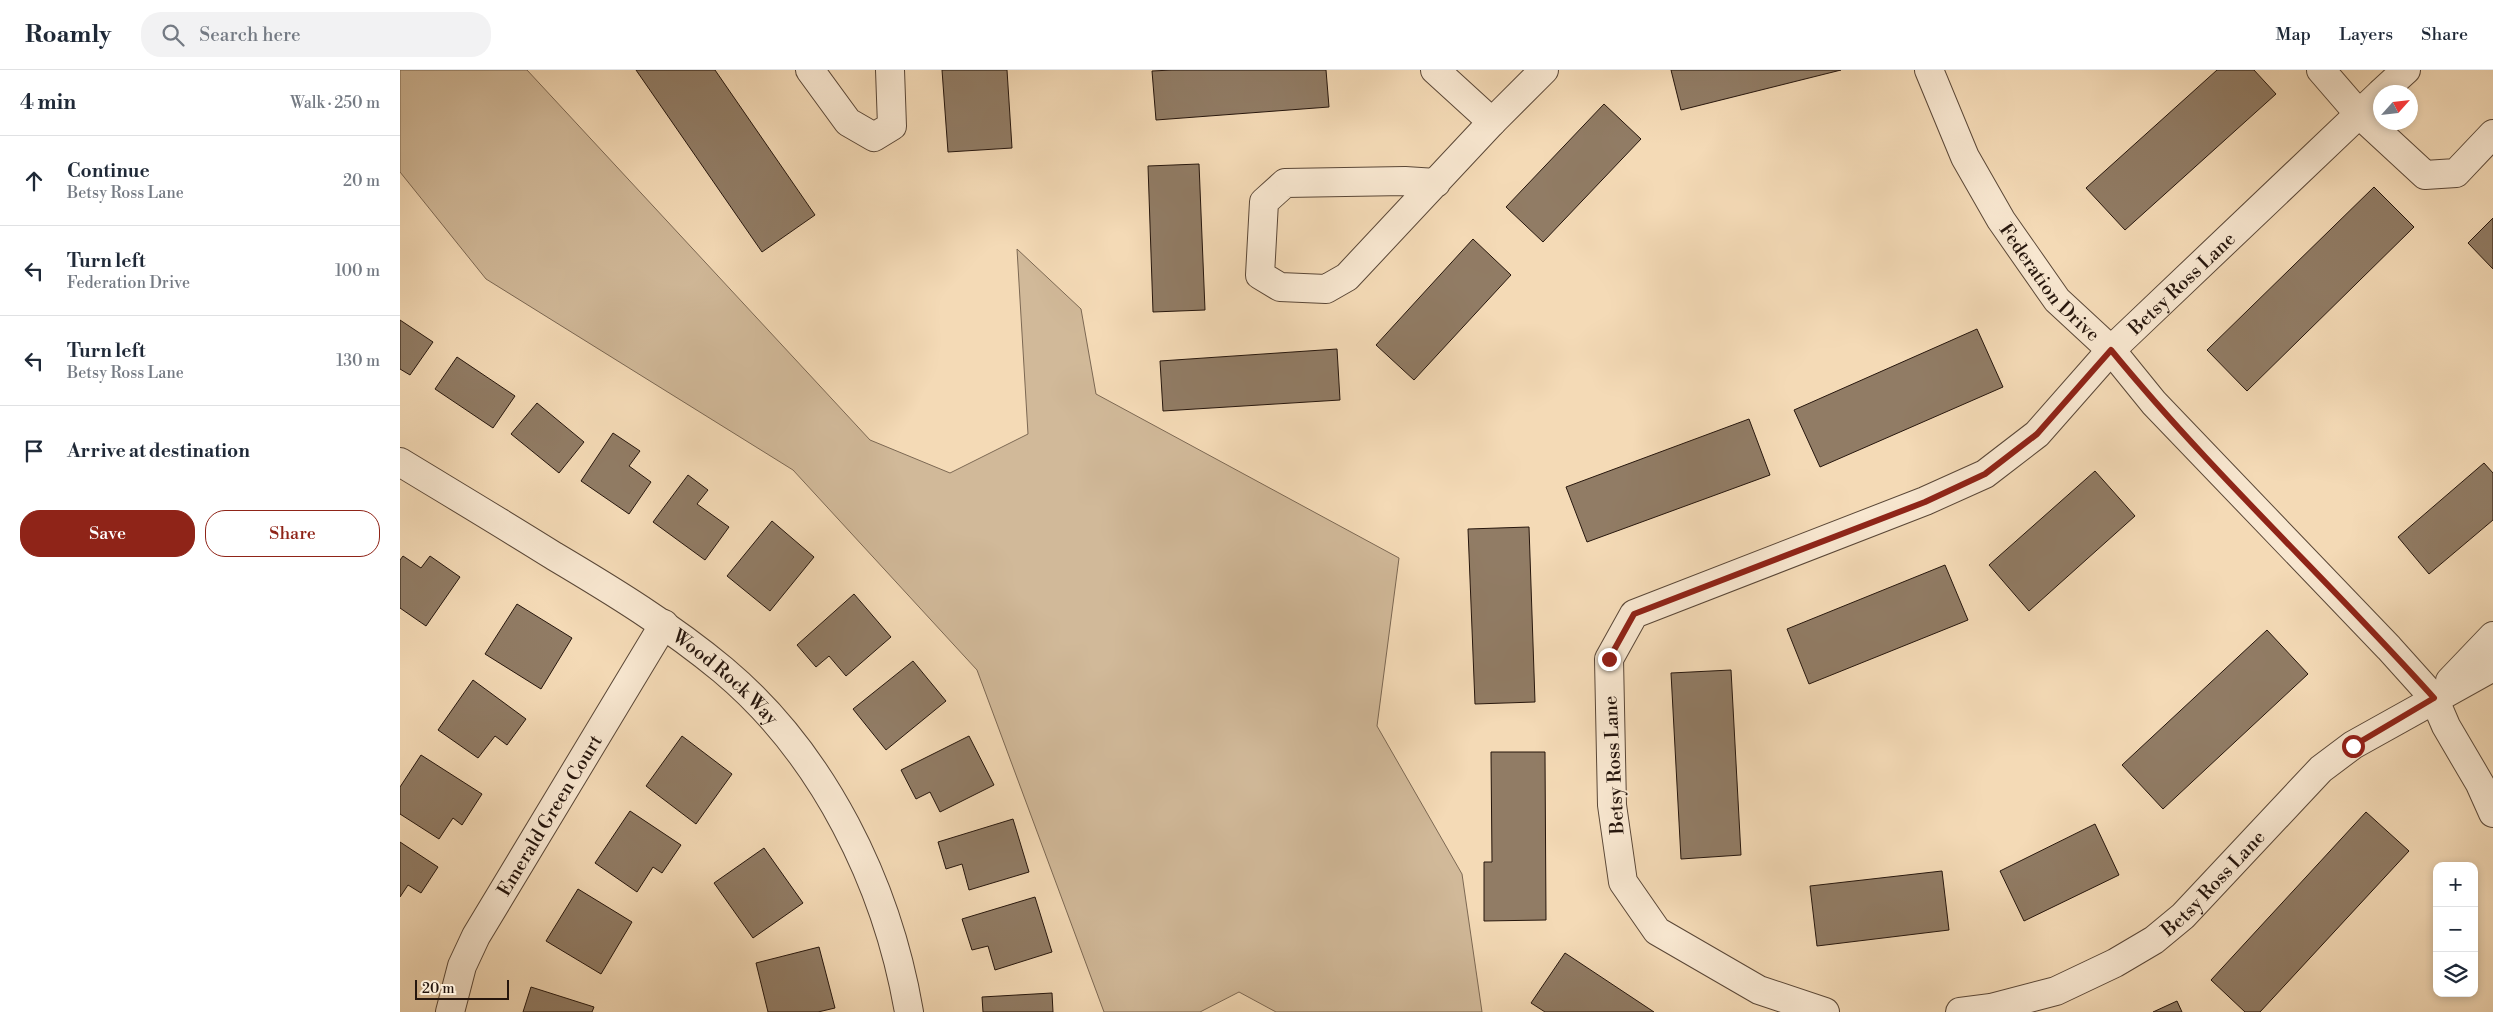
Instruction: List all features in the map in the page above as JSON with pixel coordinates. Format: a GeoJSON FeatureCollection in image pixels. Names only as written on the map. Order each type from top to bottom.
{"type":"FeatureCollection","features":[{"type":"Feature","properties":{"kind":"street"},"geometry":{"type":"LineString","coordinates":[[810,70],[848,122],[874,137],[892,126],[890,70]]}},
{"type":"Feature","properties":{"kind":"street"},"geometry":{"type":"LineString","coordinates":[[1435,70],[1492,122]]}},
{"type":"Feature","properties":{"kind":"street"},"geometry":{"type":"LineString","coordinates":[[1436,184],[1405,181],[1285,183],[1264,202],[1260,274],[1280,287],[1326,289],[1347,277],[1436,184],[1492,122],[1544,70]]}},
{"type":"Feature","properties":{"kind":"street","name":"Federation Drive"},"geometry":{"type":"LineString","coordinates":[[1929,70],[1965,157],[2001,220],[2057,300],[2111,350],[2154,403],[2389,648],[2434,698],[2446,726],[2480,784],[2493,813]]}},
{"type":"Feature","properties":{"kind":"street"},"geometry":{"type":"LineString","coordinates":[[2321,70],[2359,114],[2425,175],[2456,173],[2493,134]]}},
{"type":"Feature","properties":{"kind":"street","name":"Betsy Ross Lane"},"geometry":{"type":"LineString","coordinates":[[2390,85],[2406,70]]}},
{"type":"Feature","properties":{"kind":"street","name":"Betsy Ross Lane"},"geometry":{"type":"LineString","coordinates":[[1825,1012],[1759,990],[1657,931],[1623,882],[1612,805],[1609,659],[1634,614],[1925,502],[1985,474],[2037,434],[2111,350],[2373,101]]}},
{"type":"Feature","properties":{"kind":"street","name":"Wood Rock Way"},"geometry":{"type":"LineString","coordinates":[[400,462],[664,624],[731,678],[775,722],[819,780],[856,843],[884,910],[904,980],[909,1012]]}},
{"type":"Feature","properties":{"kind":"street","name":"Emerald Green Court"},"geometry":{"type":"LineString","coordinates":[[450,1012],[462,966],[476,936],[664,624]]}},
{"type":"Feature","properties":{"kind":"street"},"geometry":{"type":"LineString","coordinates":[[2434,698],[2493,636]]}},
{"type":"Feature","properties":{"kind":"street"},"geometry":{"type":"LineString","coordinates":[[2434,698],[2493,667]]}},
{"type":"Feature","properties":{"kind":"street","name":"Betsy Ross Lane"},"geometry":{"type":"LineString","coordinates":[[1960,1012],[1991,1008],[2056,991],[2115,964],[2154,940],[2183,916],[2321,769],[2353,746],[2434,698]]}},
{"type":"Feature","properties":{"kind":"shaded area"},"geometry":{"type":"Polygon","coordinates":[[[400,70],[527,70],[870,440],[950,473],[1028,434],[1017,249],[1081,309],[1096,394],[1399,558],[1377,726],[1462,874],[1482,1012],[1276,1012],[1239,992],[1200,1012],[1104,1012],[977,670],[793,470],[486,279],[400,172],[400,70]]]}},
{"type":"Feature","properties":{"kind":"building"},"geometry":{"type":"Polygon","coordinates":[[[636,70],[715,70],[815,215],[762,252],[636,70]]]}},
{"type":"Feature","properties":{"kind":"building"},"geometry":{"type":"Polygon","coordinates":[[[942,70],[1007,70],[1012,148],[948,152],[942,70]]]}},
{"type":"Feature","properties":{"kind":"building"},"geometry":{"type":"Polygon","coordinates":[[[1326,70],[1329,107],[1156,120],[1152,71],[1326,70]]]}},
{"type":"Feature","properties":{"kind":"building"},"geometry":{"type":"Polygon","coordinates":[[[1671,70],[1841,70],[1681,110],[1671,70]]]}},
{"type":"Feature","properties":{"kind":"building"},"geometry":{"type":"Polygon","coordinates":[[[2217,70],[2254,70],[2276,94],[2125,230],[2086,188],[2217,70]]]}},
{"type":"Feature","properties":{"kind":"building"},"geometry":{"type":"Polygon","coordinates":[[[1604,104],[1641,139],[1543,242],[1506,207],[1604,104]]]}},
{"type":"Feature","properties":{"kind":"building"},"geometry":{"type":"Polygon","coordinates":[[[1199,164],[1205,310],[1153,312],[1148,166],[1199,164]]]}},
{"type":"Feature","properties":{"kind":"building"},"geometry":{"type":"Polygon","coordinates":[[[2374,187],[2414,227],[2247,391],[2207,350],[2374,187]]]}},
{"type":"Feature","properties":{"kind":"building"},"geometry":{"type":"Polygon","coordinates":[[[2493,218],[2493,269],[2468,243],[2493,218]]]}},
{"type":"Feature","properties":{"kind":"building"},"geometry":{"type":"Polygon","coordinates":[[[1473,239],[1511,275],[1414,380],[1376,345],[1473,239]]]}},
{"type":"Feature","properties":{"kind":"building"},"geometry":{"type":"Polygon","coordinates":[[[400,320],[433,342],[410,375],[400,369],[400,320]]]}},
{"type":"Feature","properties":{"kind":"building"},"geometry":{"type":"Polygon","coordinates":[[[1977,329],[2003,387],[1820,467],[1794,410],[1977,329]]]}},
{"type":"Feature","properties":{"kind":"building"},"geometry":{"type":"Polygon","coordinates":[[[1337,349],[1340,400],[1163,411],[1160,361],[1337,349]]]}},
{"type":"Feature","properties":{"kind":"building"},"geometry":{"type":"Polygon","coordinates":[[[457,357],[515,396],[493,428],[435,389],[457,357]]]}},
{"type":"Feature","properties":{"kind":"building"},"geometry":{"type":"Polygon","coordinates":[[[537,403],[584,442],[559,473],[511,434],[537,403]]]}},
{"type":"Feature","properties":{"kind":"building"},"geometry":{"type":"Polygon","coordinates":[[[1749,419],[1770,475],[1587,542],[1566,487],[1749,419]]]}},
{"type":"Feature","properties":{"kind":"building"},"geometry":{"type":"Polygon","coordinates":[[[613,433],[640,451],[629,466],[651,482],[629,514],[581,481],[613,433]]]}},
{"type":"Feature","properties":{"kind":"building"},"geometry":{"type":"Polygon","coordinates":[[[2484,463],[2493,473],[2493,520],[2429,574],[2398,537],[2484,463]]]}},
{"type":"Feature","properties":{"kind":"building"},"geometry":{"type":"Polygon","coordinates":[[[2095,471],[2135,516],[2029,611],[1989,565],[2095,471]]]}},
{"type":"Feature","properties":{"kind":"building"},"geometry":{"type":"Polygon","coordinates":[[[688,475],[708,490],[697,504],[729,527],[705,560],[653,522],[688,475]]]}},
{"type":"Feature","properties":{"kind":"building"},"geometry":{"type":"Polygon","coordinates":[[[772,521],[814,557],[770,611],[727,576],[772,521]]]}},
{"type":"Feature","properties":{"kind":"building"},"geometry":{"type":"Polygon","coordinates":[[[1529,527],[1535,702],[1475,704],[1468,529],[1529,527]]]}},
{"type":"Feature","properties":{"kind":"building"},"geometry":{"type":"Polygon","coordinates":[[[403,556],[421,568],[430,556],[460,577],[426,626],[400,608],[400,560],[403,556]]]}},
{"type":"Feature","properties":{"kind":"building"},"geometry":{"type":"Polygon","coordinates":[[[1945,565],[1968,620],[1809,684],[1787,629],[1945,565]]]}},
{"type":"Feature","properties":{"kind":"building"},"geometry":{"type":"Polygon","coordinates":[[[854,594],[891,637],[846,676],[829,656],[816,667],[797,645],[854,594]]]}},
{"type":"Feature","properties":{"kind":"building"},"geometry":{"type":"Polygon","coordinates":[[[517,604],[572,638],[541,689],[485,654],[517,604]]]}},
{"type":"Feature","properties":{"kind":"building"},"geometry":{"type":"Polygon","coordinates":[[[2267,630],[2308,674],[2163,809],[2122,765],[2267,630]]]}},
{"type":"Feature","properties":{"kind":"building"},"geometry":{"type":"Polygon","coordinates":[[[913,661],[946,701],[886,750],[853,709],[913,661]]]}},
{"type":"Feature","properties":{"kind":"building"},"geometry":{"type":"Polygon","coordinates":[[[1731,670],[1741,855],[1681,859],[1671,673],[1731,670]]]}},
{"type":"Feature","properties":{"kind":"building"},"geometry":{"type":"Polygon","coordinates":[[[473,680],[526,719],[507,745],[495,736],[478,758],[438,730],[473,680]]]}},
{"type":"Feature","properties":{"kind":"building"},"geometry":{"type":"Polygon","coordinates":[[[682,736],[732,774],[696,824],[646,786],[682,736]]]}},
{"type":"Feature","properties":{"kind":"building"},"geometry":{"type":"Polygon","coordinates":[[[969,736],[994,785],[940,812],[930,792],[916,799],[901,770],[969,736]]]}},
{"type":"Feature","properties":{"kind":"building"},"geometry":{"type":"Polygon","coordinates":[[[1491,752],[1545,752],[1546,920],[1484,921],[1484,862],[1492,862],[1491,752]]]}},
{"type":"Feature","properties":{"kind":"building"},"geometry":{"type":"Polygon","coordinates":[[[421,755],[482,794],[462,825],[453,818],[439,839],[400,814],[400,787],[421,755]]]}},
{"type":"Feature","properties":{"kind":"building"},"geometry":{"type":"Polygon","coordinates":[[[630,811],[681,845],[662,873],[653,867],[637,892],[595,863],[630,811]]]}},
{"type":"Feature","properties":{"kind":"building"},"geometry":{"type":"Polygon","coordinates":[[[2366,812],[2409,851],[2260,1012],[2245,1012],[2211,980],[2366,812]]]}},
{"type":"Feature","properties":{"kind":"building"},"geometry":{"type":"Polygon","coordinates":[[[1013,819],[1029,872],[969,890],[962,864],[946,869],[938,842],[1013,819]]]}},
{"type":"Feature","properties":{"kind":"building"},"geometry":{"type":"Polygon","coordinates":[[[2095,824],[2119,875],[2024,921],[2000,871],[2095,824]]]}},
{"type":"Feature","properties":{"kind":"building"},"geometry":{"type":"Polygon","coordinates":[[[400,842],[438,867],[421,893],[408,885],[400,897],[400,842]]]}},
{"type":"Feature","properties":{"kind":"building"},"geometry":{"type":"Polygon","coordinates":[[[764,848],[803,903],[753,938],[714,883],[764,848]]]}},
{"type":"Feature","properties":{"kind":"building"},"geometry":{"type":"Polygon","coordinates":[[[1942,871],[1949,930],[1817,946],[1810,886],[1942,871]]]}},
{"type":"Feature","properties":{"kind":"building"},"geometry":{"type":"Polygon","coordinates":[[[578,889],[632,922],[601,974],[546,941],[578,889]]]}},
{"type":"Feature","properties":{"kind":"building"},"geometry":{"type":"Polygon","coordinates":[[[1035,897],[1052,952],[995,970],[988,946],[972,950],[962,919],[1035,897]]]}},
{"type":"Feature","properties":{"kind":"building"},"geometry":{"type":"Polygon","coordinates":[[[819,947],[835,1008],[818,1012],[768,1012],[756,963],[819,947]]]}},
{"type":"Feature","properties":{"kind":"building"},"geometry":{"type":"Polygon","coordinates":[[[1565,953],[1654,1012],[1545,1012],[1531,1003],[1565,953]]]}},
{"type":"Feature","properties":{"kind":"building"},"geometry":{"type":"Polygon","coordinates":[[[531,987],[594,1007],[592,1012],[523,1012],[531,987]]]}},
{"type":"Feature","properties":{"kind":"building"},"geometry":{"type":"Polygon","coordinates":[[[1052,993],[1053,1012],[983,1012],[982,997],[1052,993]]]}},
{"type":"Feature","properties":{"kind":"building"},"geometry":{"type":"Polygon","coordinates":[[[2177,1001],[2182,1012],[2153,1012],[2177,1001]]]}},
{"type":"Feature","properties":{"kind":"route"},"geometry":{"type":"LineString","coordinates":[[1609,659],[1634,614],[1925,502],[1985,474],[2037,434],[2111,350],[2154,403],[2389,648],[2434,698],[2353,746]]}}]}
